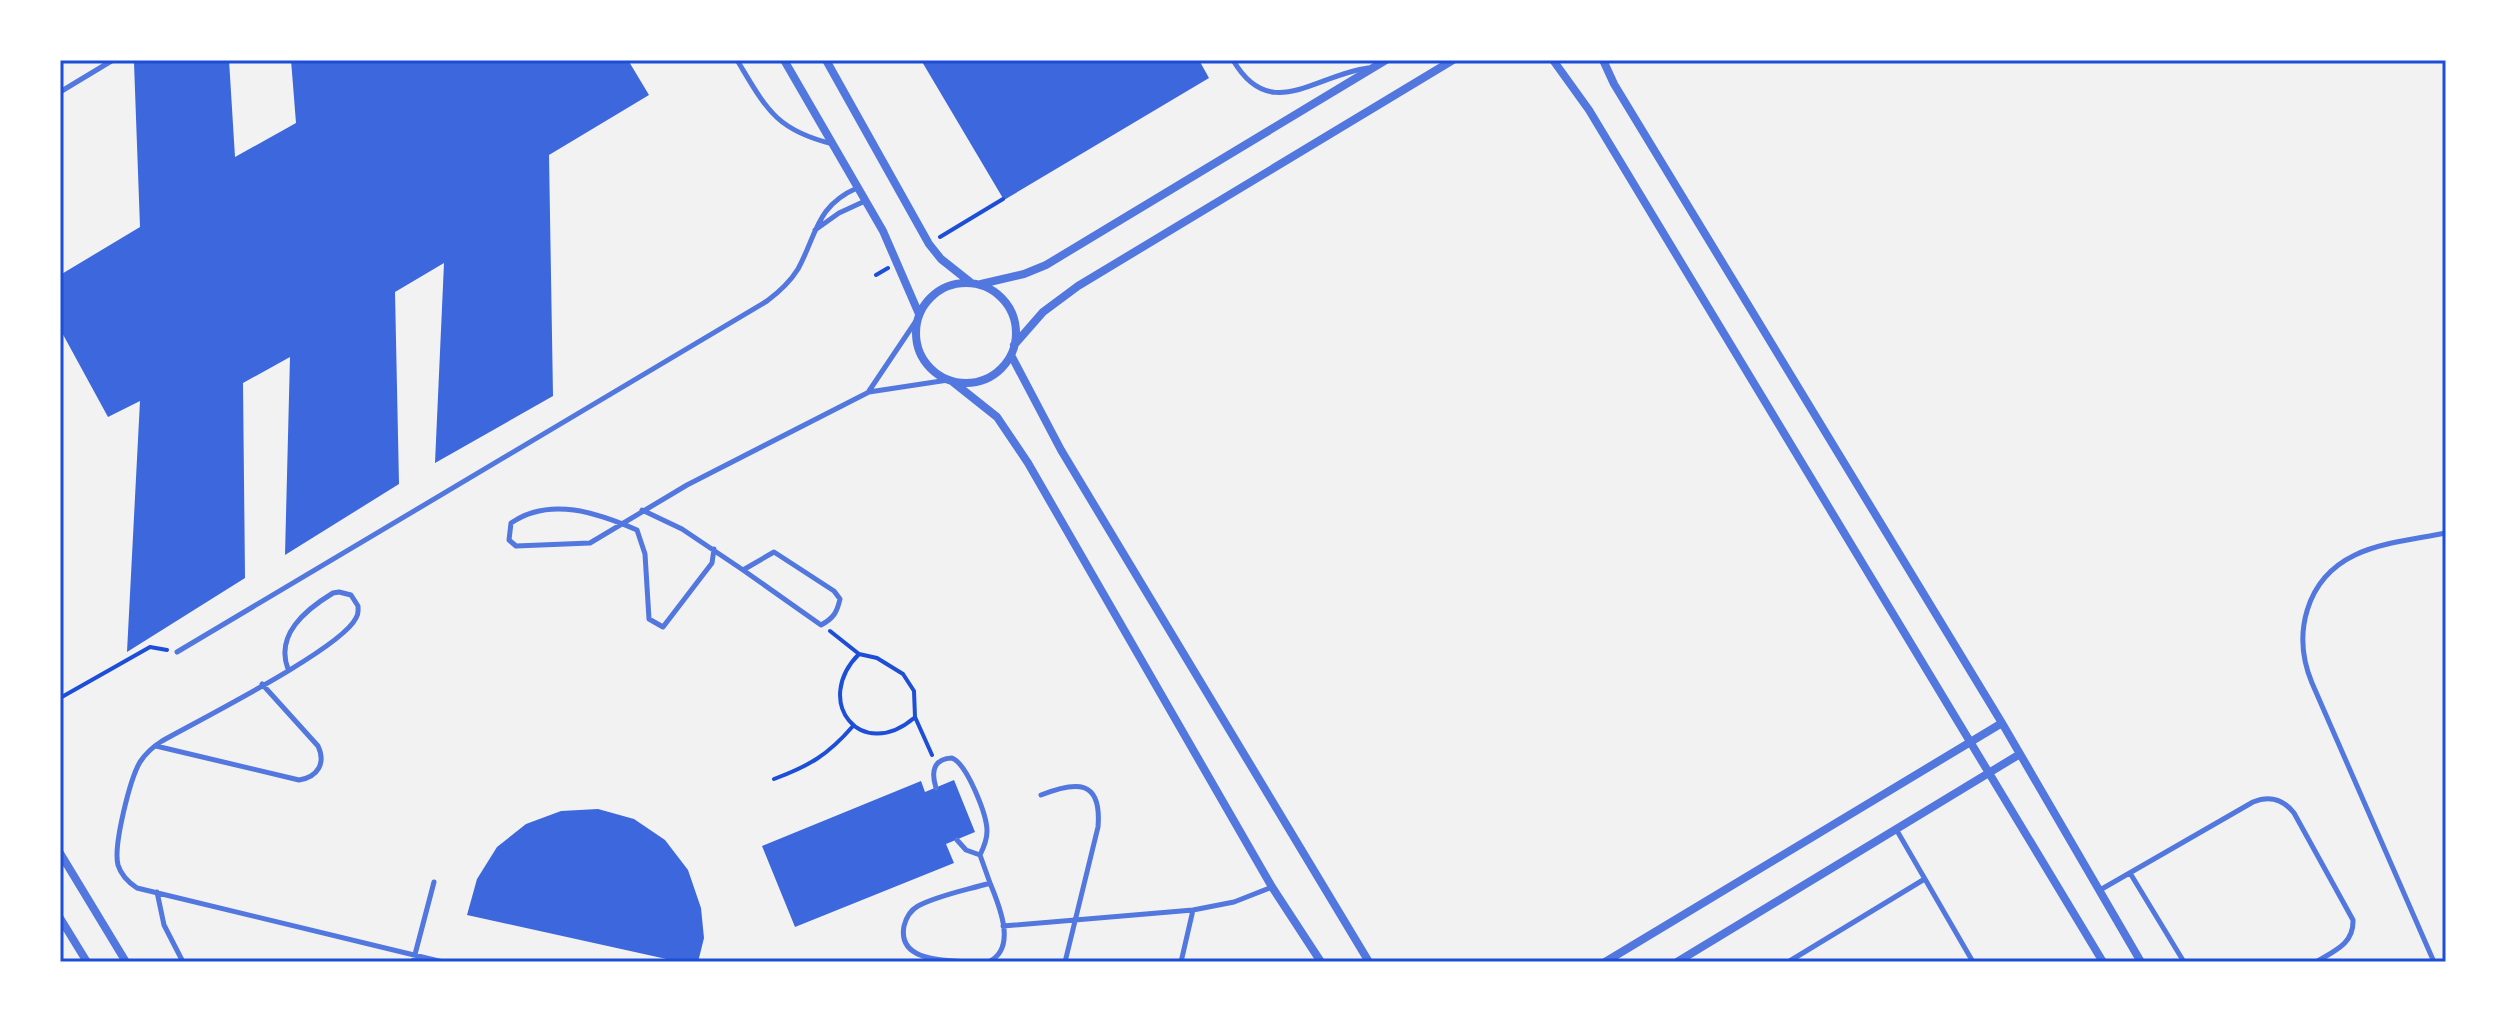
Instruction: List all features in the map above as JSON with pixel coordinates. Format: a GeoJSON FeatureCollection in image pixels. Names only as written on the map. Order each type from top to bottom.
{"type":"FeatureCollection","features":[{"type":"Feature","properties":{"kind":"street"},"geometry":{"type":"LineString","coordinates":[[784,60],[893,252],[918,316],[916,339],[923,360],[938,375],[997,417],[1028,463],[1272,887],[1321,962]]}},
{"type":"Feature","properties":{"kind":"street"},"geometry":{"type":"LineString","coordinates":[[826,60],[929,244],[941,259],[970,283]]}},
{"type":"Feature","properties":{"kind":"street"},"geometry":{"type":"LineString","coordinates":[[918,316],[931,296],[940,289],[960,282],[981,284],[1024,274],[1046,265],[1386,60]]}},
{"type":"Feature","properties":{"kind":"street"},"geometry":{"type":"LineString","coordinates":[[1014,345],[1043,312],[1078,286],[1453,60]]}},
{"type":"Feature","properties":{"kind":"street"},"geometry":{"type":"LineString","coordinates":[[1553,60],[1589,110],[2103,962]]}},
{"type":"Feature","properties":{"kind":"street"},"geometry":{"type":"LineString","coordinates":[[1603,60],[1614,84],[2002,723],[2141,962]]}},
{"type":"Feature","properties":{"kind":"street"},"geometry":{"type":"LineString","coordinates":[[950,381],[973,383],[991,376],[1011,355],[1016,334],[1012,313],[999,295],[981,284]]}},
{"type":"Feature","properties":{"kind":"street"},"geometry":{"type":"LineString","coordinates":[[1011,355],[1061,450],[1369,962]]}},
{"type":"Feature","properties":{"kind":"street"},"geometry":{"type":"LineString","coordinates":[[1605,962],[2002,723]]}},
{"type":"Feature","properties":{"kind":"street"},"geometry":{"type":"LineString","coordinates":[[1677,962],[2020,754]]}},
{"type":"Feature","properties":{"kind":"street"},"geometry":{"type":"LineString","coordinates":[[60,853],[126,962]]}},
{"type":"Feature","properties":{"kind":"street"},"geometry":{"type":"LineString","coordinates":[[60,918],[87,962]]}},
{"type":"Feature","properties":{"kind":"lane"},"geometry":{"type":"LineString","coordinates":[[60,92],[113,60]]}},
{"type":"Feature","properties":{"kind":"lane"},"geometry":{"type":"LineString","coordinates":[[737,60],[765,106],[784,126],[809,138],[833,144]]}},
{"type":"Feature","properties":{"kind":"lane"},"geometry":{"type":"LineString","coordinates":[[1233,60],[1250,82],[1278,94],[1289,94],[1335,75],[1373,68]]}},
{"type":"Feature","properties":{"kind":"lane"},"geometry":{"type":"LineString","coordinates":[[177,652],[767,301],[797,270],[831,204],[857,188]]}},
{"type":"Feature","properties":{"kind":"lane"},"geometry":{"type":"LineString","coordinates":[[815,230],[839,213],[865,201]]}},
{"type":"Feature","properties":{"kind":"lane"},"geometry":{"type":"LineString","coordinates":[[869,392],[918,316]]}},
{"type":"Feature","properties":{"kind":"lane"},"geometry":{"type":"LineString","coordinates":[[714,549],[712,563],[663,627],[649,619],[645,554],[637,530],[622,523],[590,512],[573,509],[545,511],[523,515],[511,523],[509,540],[516,546],[590,543],[622,523],[642,510],[869,392],[950,381]]}},
{"type":"Feature","properties":{"kind":"lane"},"geometry":{"type":"LineString","coordinates":[[642,510],[714,549],[743,570],[821,625],[832,619],[837,609],[840,599],[834,591],[774,552],[743,570]]}},
{"type":"Feature","properties":{"kind":"lane"},"geometry":{"type":"LineString","coordinates":[[2434,962],[2312,683],[2302,655],[2301,639],[2312,596],[2342,562],[2369,549],[2446,533]]}},
{"type":"Feature","properties":{"kind":"lane"},"geometry":{"type":"LineString","coordinates":[[288,669],[284,653],[291,628],[333,593],[351,595],[358,606],[358,613],[352,624],[332,641],[288,669],[155,746],[136,771],[116,852],[119,869],[137,888],[414,958],[443,962]]}},
{"type":"Feature","properties":{"kind":"lane"},"geometry":{"type":"LineString","coordinates":[[155,746],[299,780],[312,776],[320,766],[318,746],[262,684]]}},
{"type":"Feature","properties":{"kind":"lane"},"geometry":{"type":"LineString","coordinates":[[936,788],[932,774],[936,764],[941,760],[958,760],[965,770],[987,828],[980,855],[1003,926],[1003,948],[988,962]]}},
{"type":"Feature","properties":{"kind":"lane"},"geometry":{"type":"LineString","coordinates":[[1041,795],[1066,785],[1079,786],[1092,794],[1097,807],[1098,827],[1065,962]]}},
{"type":"Feature","properties":{"kind":"lane"},"geometry":{"type":"LineString","coordinates":[[2099,891],[2253,802],[2267,798],[2282,802],[2294,813],[2353,920],[2352,935],[2347,942],[2316,962]]}},
{"type":"Feature","properties":{"kind":"lane"},"geometry":{"type":"LineString","coordinates":[[1896,829],[1973,962]]}},
{"type":"Feature","properties":{"kind":"lane"},"geometry":{"type":"LineString","coordinates":[[957,840],[966,850],[980,855]]}},
{"type":"Feature","properties":{"kind":"lane"},"geometry":{"type":"LineString","coordinates":[[2130,873],[2184,962]]}},
{"type":"Feature","properties":{"kind":"lane"},"geometry":{"type":"LineString","coordinates":[[1788,962],[1923,880]]}},
{"type":"Feature","properties":{"kind":"lane"},"geometry":{"type":"LineString","coordinates":[[414,958],[434,882]]}},
{"type":"Feature","properties":{"kind":"lane"},"geometry":{"type":"LineString","coordinates":[[971,962],[929,958],[914,953],[905,939],[904,923],[918,906],[990,883]]}},
{"type":"Feature","properties":{"kind":"lane"},"geometry":{"type":"LineString","coordinates":[[1003,926],[1193,910],[1234,902],[1272,887]]}},
{"type":"Feature","properties":{"kind":"lane"},"geometry":{"type":"LineString","coordinates":[[157,892],[164,925],[183,962]]}},
{"type":"Feature","properties":{"kind":"lane"},"geometry":{"type":"LineString","coordinates":[[1181,962],[1193,910]]}},
{"type":"Feature","properties":{"kind":"path"},"geometry":{"type":"LineString","coordinates":[[821,625],[859,654],[877,658],[903,674],[914,691],[915,717],[936,764]]}},
{"type":"Feature","properties":{"kind":"path"},"geometry":{"type":"LineString","coordinates":[[60,698],[150,647],[177,652]]}},
{"type":"Feature","properties":{"kind":"path"},"geometry":{"type":"LineString","coordinates":[[859,654],[841,678],[842,707],[846,719],[861,731],[880,734],[894,731],[915,717]]}},
{"type":"Feature","properties":{"kind":"path"},"geometry":{"type":"LineString","coordinates":[[774,779],[806,767],[833,749],[853,726]]}},
{"type":"Feature","properties":{"kind":"building"},"geometry":{"type":"Polygon","coordinates":[[[140,60],[229,60],[235,157],[296,123],[291,60],[391,60],[391,63],[396,60],[628,60],[649,95],[549,155],[553,396],[435,463],[444,263],[395,292],[399,484],[285,555],[290,357],[243,383],[245,578],[127,652],[140,401],[108,417],[60,329],[60,275],[140,227],[134,63],[140,60]]]}},
{"type":"Feature","properties":{"kind":"building"},"geometry":{"type":"Polygon","coordinates":[[[921,60],[1199,60],[1209,78],[1004,200],[921,60]]]}},
{"type":"Feature","properties":{"kind":"building"},"geometry":{"type":"Polygon","coordinates":[[[954,780],[975,832],[946,844],[954,863],[795,927],[762,846],[921,781],[925,792],[954,780]]]}},
{"type":"Feature","properties":{"kind":"building"},"geometry":{"type":"Polygon","coordinates":[[[598,809],[634,819],[665,840],[688,870],[701,908],[704,938],[698,962],[680,962],[467,915],[477,879],[497,847],[526,824],[561,811],[598,809]]]}}]}
